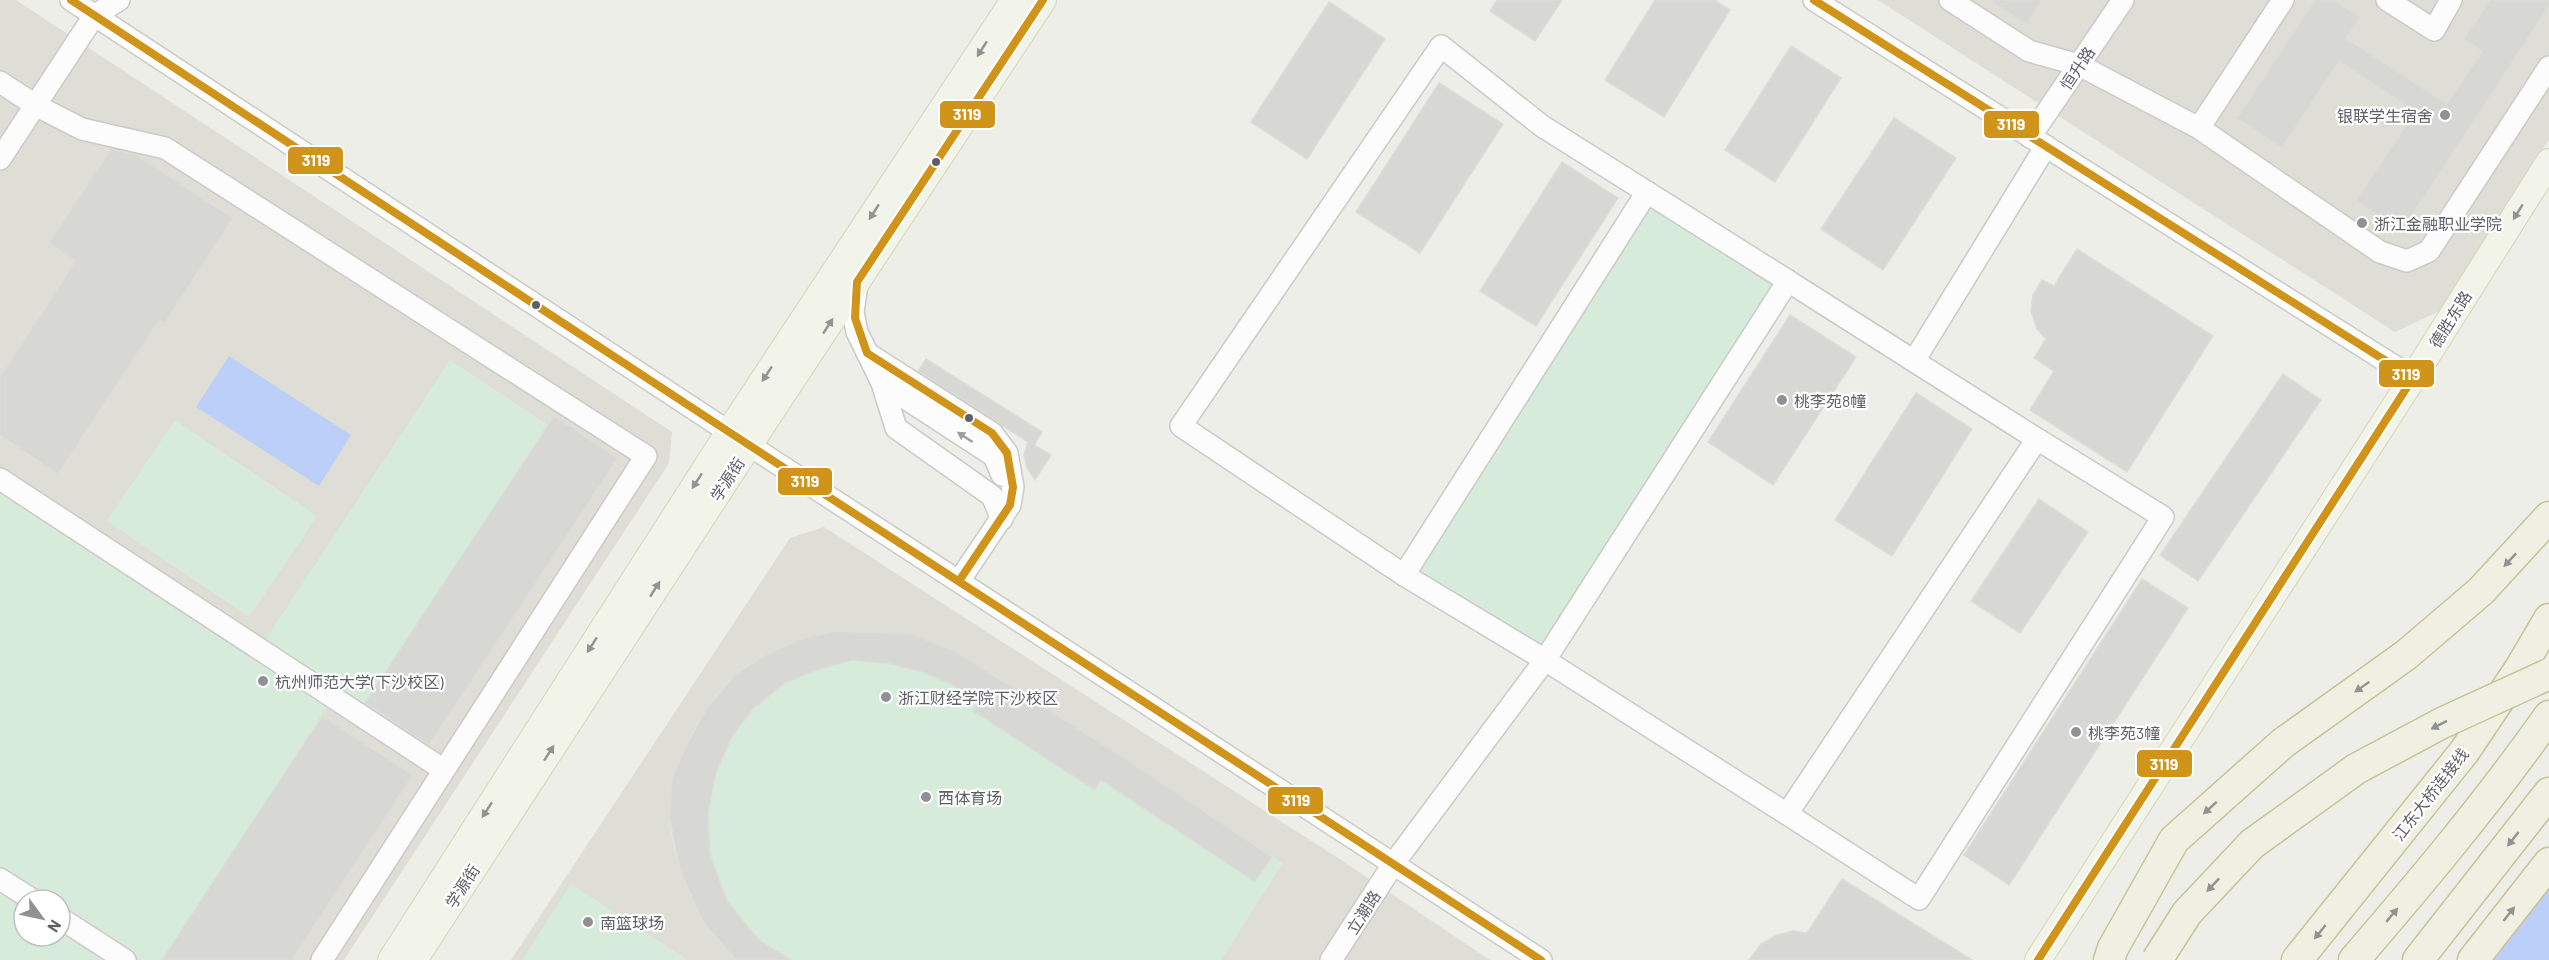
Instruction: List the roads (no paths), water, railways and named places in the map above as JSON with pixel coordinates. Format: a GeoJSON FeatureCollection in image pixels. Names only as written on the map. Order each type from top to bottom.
{"type":"FeatureCollection","features":[{"type":"Feature","properties":{"kind":"highway"},"geometry":{"type":"LineString","coordinates":[[2109,960],[2113,948],[2174,840],[2283,743],[2406,655],[2464,606],[2481,591],[2549,517]]}},
{"type":"Feature","properties":{"kind":"highway","name":"江东大桥连接线"},"geometry":{"type":"LineString","coordinates":[[2298,960],[2464,752],[2549,619]]}},
{"type":"Feature","properties":{"kind":"highway"},"geometry":{"type":"LineString","coordinates":[[2157,960],[2187,913],[2252,844],[2356,769],[2442,723],[2549,674]]}},
{"type":"Feature","properties":{"kind":"highway"},"geometry":{"type":"LineString","coordinates":[[2354,960],[2436,865],[2516,763],[2549,716]]}},
{"type":"Feature","properties":{"kind":"highway"},"geometry":{"type":"LineString","coordinates":[[2418,960],[2549,793]]}},
{"type":"Feature","properties":{"kind":"highway"},"geometry":{"type":"LineString","coordinates":[[2473,960],[2549,863]]}},
{"type":"Feature","properties":{"kind":"main road"},"geometry":{"type":"LineString","coordinates":[[391,960],[739,438],[1014,0]]}},
{"type":"Feature","properties":{"kind":"main road","name":"学源街"},"geometry":{"type":"LineString","coordinates":[[414,960],[739,438],[857,282],[1043,0]]}},
{"type":"Feature","properties":{"kind":"main road","name":"德胜东路"},"geometry":{"type":"LineString","coordinates":[[2038,960],[2413,378],[2549,162]]}},
{"type":"Feature","properties":{"kind":"street"},"geometry":{"type":"LineString","coordinates":[[70,0],[95,8],[739,438],[1541,960]]}},
{"type":"Feature","properties":{"kind":"street"},"geometry":{"type":"LineString","coordinates":[[0,159],[95,8],[119,0]]}},
{"type":"Feature","properties":{"kind":"street"},"geometry":{"type":"LineString","coordinates":[[1814,0],[2413,378]]}},
{"type":"Feature","properties":{"kind":"street"},"geometry":{"type":"LineString","coordinates":[[1950,0],[2029,51],[2079,65],[2199,128],[2380,252],[2407,261],[2429,251],[2549,67]]}},
{"type":"Feature","properties":{"kind":"street","name":"恒升路"},"geometry":{"type":"LineString","coordinates":[[1914,361],[2079,65],[2123,0]]}},
{"type":"Feature","properties":{"kind":"street"},"geometry":{"type":"LineString","coordinates":[[2199,128],[2283,0]]}},
{"type":"Feature","properties":{"kind":"street"},"geometry":{"type":"LineString","coordinates":[[2387,0],[2434,30],[2451,0]]}},
{"type":"Feature","properties":{"kind":"street"},"geometry":{"type":"LineString","coordinates":[[1441,46],[1542,126],[1788,281],[2163,517],[1919,898],[1545,660],[1404,575],[1181,426],[1441,46]]}},
{"type":"Feature","properties":{"kind":"street"},"geometry":{"type":"LineString","coordinates":[[0,82],[35,105],[82,129],[165,148],[646,456],[322,960]]}},
{"type":"Feature","properties":{"kind":"street"},"geometry":{"type":"LineString","coordinates":[[1404,575],[1647,192]]}},
{"type":"Feature","properties":{"kind":"street","name":"立潮路"},"geometry":{"type":"LineString","coordinates":[[1331,960],[1394,863],[1545,660],[1788,281]]}},
{"type":"Feature","properties":{"kind":"street"},"geometry":{"type":"LineString","coordinates":[[857,282],[853,312],[857,332],[891,405],[896,428],[992,496],[1002,519]]}},
{"type":"Feature","properties":{"kind":"street"},"geometry":{"type":"LineString","coordinates":[[867,353],[992,433],[1007,453],[1013,487],[1010,505],[959,581]]}},
{"type":"Feature","properties":{"kind":"street"},"geometry":{"type":"LineString","coordinates":[[882,383],[994,456],[1007,485],[1002,519]]}},
{"type":"Feature","properties":{"kind":"street"},"geometry":{"type":"LineString","coordinates":[[1787,814],[2037,439]]}},
{"type":"Feature","properties":{"kind":"street"},"geometry":{"type":"LineString","coordinates":[[0,479],[444,770]]}},
{"type":"Feature","properties":{"kind":"street"},"geometry":{"type":"LineString","coordinates":[[0,879],[14,888]]}},
{"type":"Feature","properties":{"kind":"street"},"geometry":{"type":"LineString","coordinates":[[72,926],[125,960]]}},
{"type":"Feature","properties":{"kind":"water"},"geometry":{"type":"Polygon","coordinates":[[[229,356],[351,435],[319,486],[196,407],[229,356]]]}},
{"type":"Feature","properties":{"kind":"water"},"geometry":{"type":"Polygon","coordinates":[[[2549,849],[2549,960],[2475,960],[2549,849]]]}},
{"type":"Feature","properties":{"kind":"place","name":"银联学生宿舍"},"geometry":{"type":"Point","coordinates":[2445,115]}},
{"type":"Feature","properties":{"kind":"place","name":"浙江金融职业学院"},"geometry":{"type":"Point","coordinates":[2362,223]}},
{"type":"Feature","properties":{"kind":"place","name":"桃李苑8幢"},"geometry":{"type":"Point","coordinates":[1782,400]}},
{"type":"Feature","properties":{"kind":"place","name":"杭州师范大学(下沙校区)"},"geometry":{"type":"Point","coordinates":[263,681]}},
{"type":"Feature","properties":{"kind":"place","name":"浙江财经学院下沙校区"},"geometry":{"type":"Point","coordinates":[886,697]}},
{"type":"Feature","properties":{"kind":"place","name":"桃李苑3幢"},"geometry":{"type":"Point","coordinates":[2076,732]}},
{"type":"Feature","properties":{"kind":"place","name":"西体育场"},"geometry":{"type":"Point","coordinates":[926,797]}},
{"type":"Feature","properties":{"kind":"place","name":"南篮球场"},"geometry":{"type":"Point","coordinates":[588,922]}}]}
